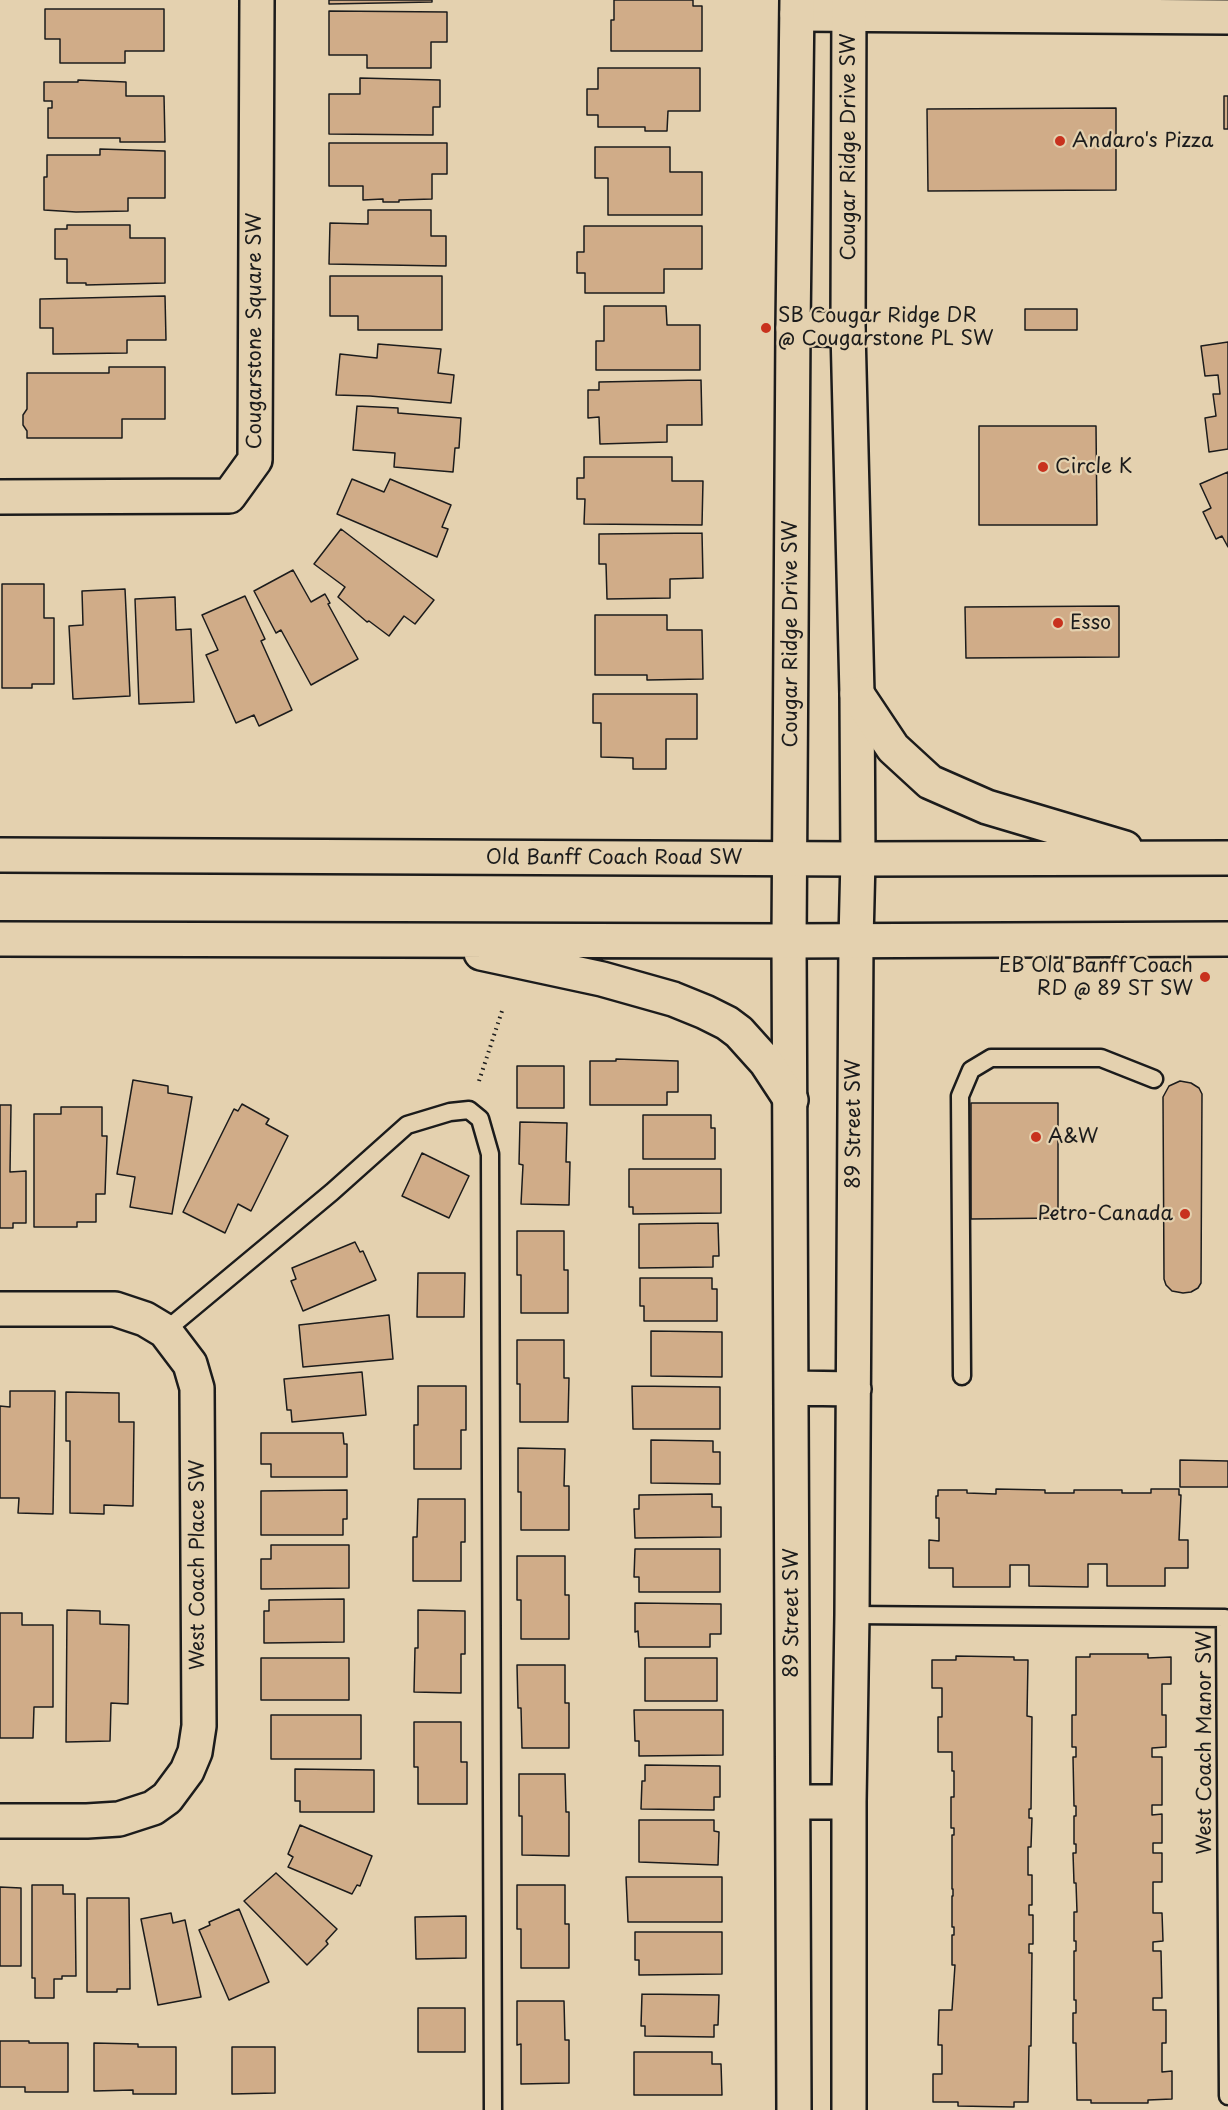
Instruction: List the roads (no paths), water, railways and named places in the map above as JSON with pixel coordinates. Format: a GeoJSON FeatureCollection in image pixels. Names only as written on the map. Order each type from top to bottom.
{"type":"FeatureCollection","features":[{"type":"Feature","properties":{"kind":"street","name":"Cougarstone Square SW"},"geometry":{"type":"LineString","coordinates":[[0,497],[229,496],[255,460],[257,0]]}},
{"type":"Feature","properties":{"kind":"street"},"geometry":{"type":"LineString","coordinates":[[798,7],[1228,17]]}},
{"type":"Feature","properties":{"kind":"street","name":"Cougar Ridge Drive SW"},"geometry":{"type":"LineString","coordinates":[[789,941],[793,328],[798,7]]}},
{"type":"Feature","properties":{"kind":"street","name":"Cougar Ridge Drive SW"},"geometry":{"type":"LineString","coordinates":[[849,7],[848,330],[857,694],[858,859]]}},
{"type":"Feature","properties":{"kind":"street"},"geometry":{"type":"LineString","coordinates":[[793,328],[848,330]]}},
{"type":"Feature","properties":{"kind":"street"},"geometry":{"type":"LineString","coordinates":[[857,694],[893,748],[930,782],[987,807],[1158,858]]}},
{"type":"Feature","properties":{"kind":"street","name":"Old Banff Coach Road SW"},"geometry":{"type":"LineString","coordinates":[[0,855],[858,859],[1228,858]]}},
{"type":"Feature","properties":{"kind":"street","name":"89 Street SW"},"geometry":{"type":"LineString","coordinates":[[849,2110],[849,1802],[858,859]]}},
{"type":"Feature","properties":{"kind":"street"},"geometry":{"type":"LineString","coordinates":[[0,939],[789,941],[1228,939]]}},
{"type":"Feature","properties":{"kind":"street"},"geometry":{"type":"LineString","coordinates":[[415,939],[602,979],[673,999],[705,1012],[739,1032],[766,1062],[791,1100]]}},
{"type":"Feature","properties":{"kind":"street","name":"89 Street SW"},"geometry":{"type":"LineString","coordinates":[[789,941],[794,2110]]}},
{"type":"Feature","properties":{"kind":"street","name":"West Coach Place SW"},"geometry":{"type":"LineString","coordinates":[[0,1309],[115,1309],[145,1319],[165,1331],[190,1364],[197,1388],[199,1726],[195,1752],[187,1771],[167,1798],[153,1808],[119,1819],[0,1821]]}},
{"type":"Feature","properties":{"kind":"street"},"geometry":{"type":"LineString","coordinates":[[792,1388],[854,1389]]}},
{"type":"Feature","properties":{"kind":"street"},"geometry":{"type":"LineString","coordinates":[[793,1802],[849,1802]]}},
{"type":"Feature","properties":{"kind":"lane"},"geometry":{"type":"LineString","coordinates":[[962,1376],[960,1095],[971,1070],[991,1058],[1101,1058],[1154,1079]]}},
{"type":"Feature","properties":{"kind":"lane"},"geometry":{"type":"LineString","coordinates":[[165,1331],[332,1192],[407,1125],[450,1112],[470,1110],[480,1119],[490,1154],[493,2110]]}},
{"type":"Feature","properties":{"kind":"lane","name":"West Coach Manor SW"},"geometry":{"type":"LineString","coordinates":[[852,1615],[1225,1618],[1228,2096]]}},
{"type":"Feature","properties":{"kind":"place","name":"Andaro's Pizza"},"geometry":{"type":"Point","coordinates":[1060,141]}},
{"type":"Feature","properties":{"kind":"place","name":"SB Cougar Ridge DR @ Cougarstone PL SW"},"geometry":{"type":"Point","coordinates":[766,328]}},
{"type":"Feature","properties":{"kind":"place","name":"Circle K"},"geometry":{"type":"Point","coordinates":[1043,467]}},
{"type":"Feature","properties":{"kind":"place","name":"Esso"},"geometry":{"type":"Point","coordinates":[1058,623]}},
{"type":"Feature","properties":{"kind":"place","name":"EB Old Banff Coach RD @ 89 ST SW"},"geometry":{"type":"Point","coordinates":[1205,977]}},
{"type":"Feature","properties":{"kind":"place","name":"A&W"},"geometry":{"type":"Point","coordinates":[1036,1137]}},
{"type":"Feature","properties":{"kind":"place","name":"Petro-Canada"},"geometry":{"type":"Point","coordinates":[1185,1214]}}]}
